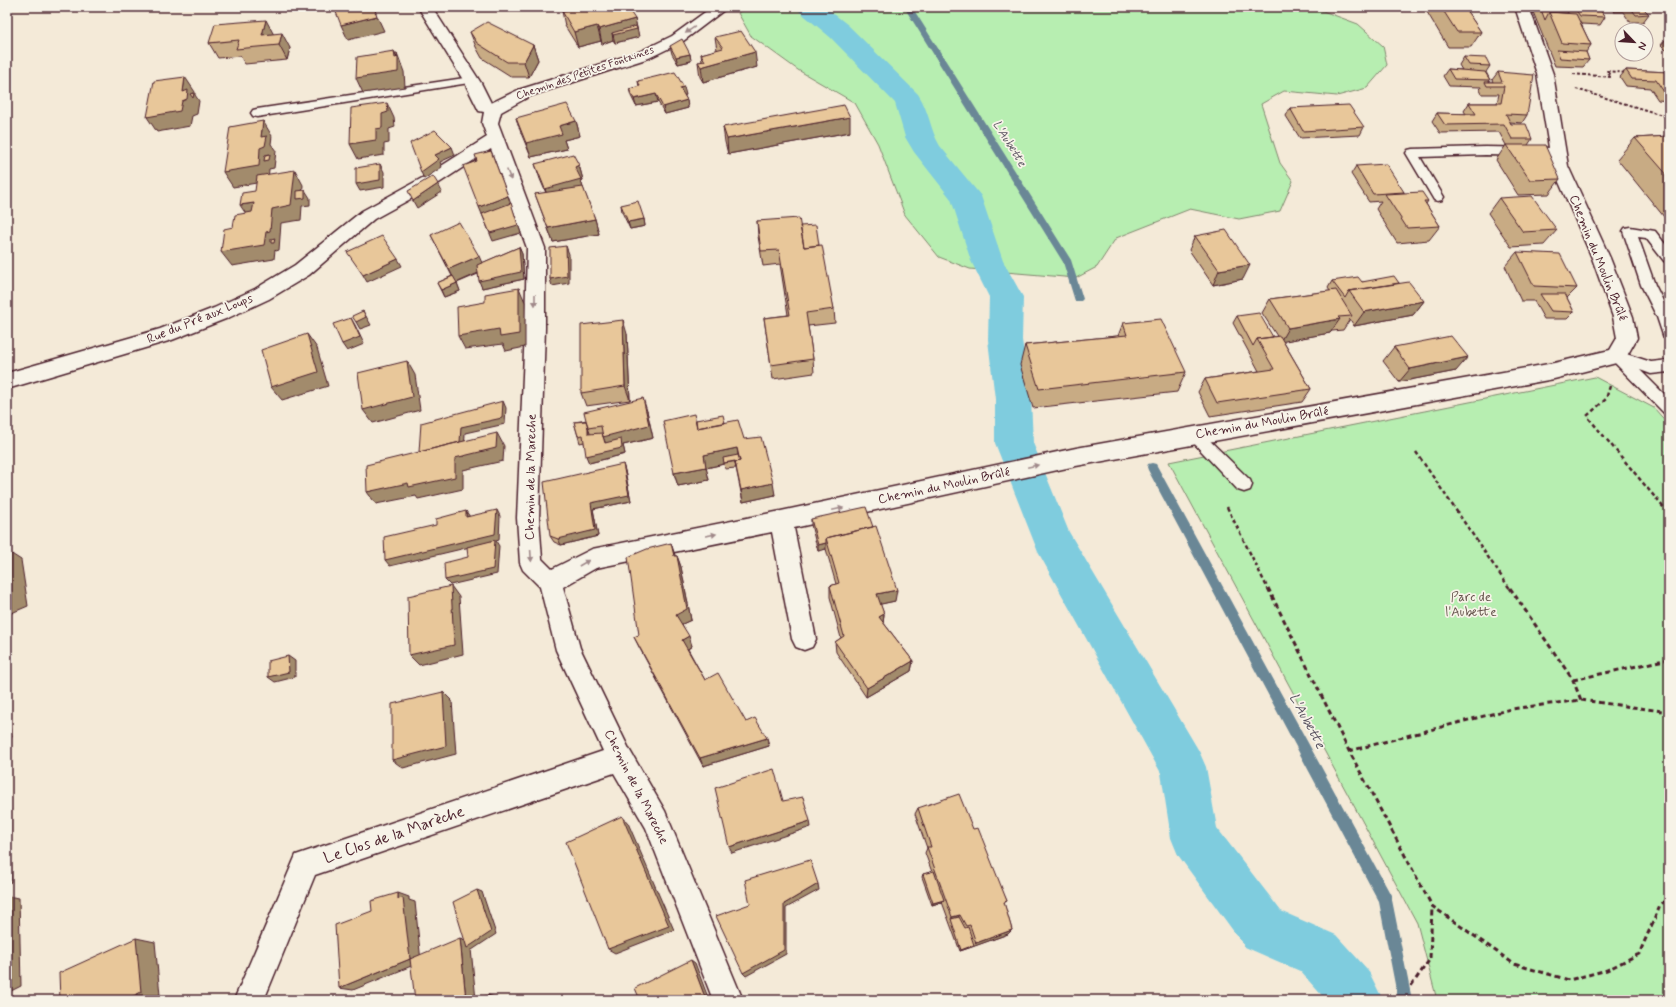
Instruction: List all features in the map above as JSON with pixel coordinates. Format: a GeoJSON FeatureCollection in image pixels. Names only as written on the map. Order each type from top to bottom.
{"type":"FeatureCollection","features":[{"type":"Feature","properties":{"kind":"street"},"geometry":{"type":"LineString","coordinates":[[426,7],[471,80],[485,107],[493,109]]}},
{"type":"Feature","properties":{"kind":"street","name":"Chemin des Petites Fontaines"},"geometry":{"type":"LineString","coordinates":[[493,109],[524,93],[644,54],[677,39],[721,7]]}},
{"type":"Feature","properties":{"kind":"street","name":"Chemin du Moulin Brûlé"},"geometry":{"type":"LineString","coordinates":[[550,582],[592,559],[781,521],[1076,457],[1554,371],[1618,356],[1627,338],[1623,317],[1600,258],[1560,166],[1545,76],[1522,7]]}},
{"type":"Feature","properties":{"kind":"street","name":"Chemin de la Mareche"},"geometry":{"type":"LineString","coordinates":[[493,109],[490,123],[536,248],[535,328],[528,518],[531,563],[550,582],[568,650],[620,758],[656,820],[728,1000]]}},
{"type":"Feature","properties":{"kind":"street","name":"Rue du Pré aux Loups"},"geometry":{"type":"LineString","coordinates":[[7,381],[165,336],[262,294],[302,270],[368,215],[430,181],[495,139]]}},
{"type":"Feature","properties":{"kind":"street"},"geometry":{"type":"LineString","coordinates":[[781,521],[804,639]]}},
{"type":"Feature","properties":{"kind":"street","name":"Le Clos de la Marèche"},"geometry":{"type":"LineString","coordinates":[[249,1000],[306,865],[620,758]]}},
{"type":"Feature","properties":{"kind":"lane"},"geometry":{"type":"LineString","coordinates":[[257,113],[471,80]]}},
{"type":"Feature","properties":{"kind":"lane"},"geometry":{"type":"LineString","coordinates":[[1438,198],[1412,153],[1485,151],[1557,152]]}},
{"type":"Feature","properties":{"kind":"lane"},"geometry":{"type":"LineString","coordinates":[[1669,258],[1650,234],[1630,231],[1648,285],[1664,317],[1669,334]]}},
{"type":"Feature","properties":{"kind":"lane"},"geometry":{"type":"LineString","coordinates":[[1618,356],[1651,368],[1669,366]]}},
{"type":"Feature","properties":{"kind":"lane"},"geometry":{"type":"LineString","coordinates":[[1618,356],[1669,409]]}},
{"type":"Feature","properties":{"kind":"lane"},"geometry":{"type":"LineString","coordinates":[[1195,435],[1244,485]]}},
{"type":"Feature","properties":{"kind":"path"},"geometry":{"type":"LineString","coordinates":[[1545,76],[1567,73],[1611,77],[1607,71],[1630,73]]}},
{"type":"Feature","properties":{"kind":"path"},"geometry":{"type":"LineString","coordinates":[[1545,76],[1669,117]]}},
{"type":"Feature","properties":{"kind":"path"},"geometry":{"type":"LineString","coordinates":[[1606,399],[1587,416],[1669,514]]}},
{"type":"Feature","properties":{"kind":"path"},"geometry":{"type":"LineString","coordinates":[[1416,452],[1573,680],[1581,700]]}},
{"type":"Feature","properties":{"kind":"path"},"geometry":{"type":"LineString","coordinates":[[1226,504],[1349,752],[1432,906],[1514,964],[1569,980],[1607,970],[1639,954],[1660,906],[1669,896]]}},
{"type":"Feature","properties":{"kind":"path"},"geometry":{"type":"LineString","coordinates":[[1573,680],[1669,659]]}},
{"type":"Feature","properties":{"kind":"path"},"geometry":{"type":"LineString","coordinates":[[1349,752],[1511,709],[1581,700],[1669,712]]}},
{"type":"Feature","properties":{"kind":"path"},"geometry":{"type":"LineString","coordinates":[[1411,986],[1430,959],[1432,906]]}},
{"type":"Feature","properties":{"kind":"green space"},"geometry":{"type":"Polygon","coordinates":[[[747,7],[1312,7],[1358,24],[1383,46],[1387,65],[1367,88],[1337,96],[1284,91],[1261,104],[1280,163],[1293,181],[1280,211],[1239,219],[1190,209],[1116,238],[1097,267],[1076,278],[970,269],[939,257],[905,215],[878,144],[855,103],[798,70],[751,36],[738,13],[747,7]]]}},
{"type":"Feature","properties":{"kind":"green space","name":"Parc de l'Aubette"},"geometry":{"type":"Polygon","coordinates":[[[1595,377],[1654,408],[1669,425],[1669,1000],[1437,1000],[1417,923],[1169,462],[1595,377]]]}},
{"type":"Feature","properties":{"kind":"building"},"geometry":{"type":"Polygon","coordinates":[[[334,7],[374,7],[377,16],[341,25],[334,7]]]}},
{"type":"Feature","properties":{"kind":"building"},"geometry":{"type":"Polygon","coordinates":[[[577,7],[584,7],[585,9],[591,7],[627,7],[635,19],[599,29],[597,26],[574,32],[562,11],[577,7]]]}},
{"type":"Feature","properties":{"kind":"building"},"geometry":{"type":"Polygon","coordinates":[[[1441,7],[1464,7],[1481,32],[1457,32],[1441,7]]]}},
{"type":"Feature","properties":{"kind":"building"},"geometry":{"type":"Polygon","coordinates":[[[1540,7],[1565,7],[1568,13],[1549,12],[1545,20],[1540,7]]]}},
{"type":"Feature","properties":{"kind":"building"},"geometry":{"type":"Polygon","coordinates":[[[1574,7],[1598,7],[1605,17],[1580,16],[1574,7]]]}},
{"type":"Feature","properties":{"kind":"building"},"geometry":{"type":"Polygon","coordinates":[[[1630,7],[1642,7],[1649,14],[1636,15],[1630,7]]]}},
{"type":"Feature","properties":{"kind":"building"},"geometry":{"type":"Polygon","coordinates":[[[1549,12],[1576,14],[1591,45],[1562,43],[1549,12]]]}},
{"type":"Feature","properties":{"kind":"building"},"geometry":{"type":"Polygon","coordinates":[[[266,20],[262,35],[282,33],[279,45],[236,49],[239,40],[209,43],[215,24],[266,20]]]}},
{"type":"Feature","properties":{"kind":"building"},"geometry":{"type":"Polygon","coordinates":[[[487,22],[533,45],[524,62],[507,62],[477,43],[470,32],[487,22]]]}},
{"type":"Feature","properties":{"kind":"building"},"geometry":{"type":"Polygon","coordinates":[[[636,26],[637,29],[613,35],[612,33],[636,26]]]}},
{"type":"Feature","properties":{"kind":"building"},"geometry":{"type":"Polygon","coordinates":[[[741,31],[755,52],[701,67],[698,62],[705,61],[701,54],[723,48],[715,37],[741,31]]]}},
{"type":"Feature","properties":{"kind":"building"},"geometry":{"type":"Polygon","coordinates":[[[682,39],[690,54],[676,57],[670,46],[682,39]]]}},
{"type":"Feature","properties":{"kind":"building"},"geometry":{"type":"Polygon","coordinates":[[[1557,50],[1586,52],[1589,60],[1560,58],[1557,50]]]}},
{"type":"Feature","properties":{"kind":"building"},"geometry":{"type":"Polygon","coordinates":[[[394,51],[395,58],[398,57],[398,72],[356,78],[357,57],[394,51]]]}},
{"type":"Feature","properties":{"kind":"building"},"geometry":{"type":"Polygon","coordinates":[[[1464,57],[1486,58],[1490,66],[1469,65],[1464,57]]]}},
{"type":"Feature","properties":{"kind":"building"},"geometry":{"type":"Polygon","coordinates":[[[1448,69],[1485,72],[1490,80],[1454,79],[1448,69]]]}},
{"type":"Feature","properties":{"kind":"building"},"geometry":{"type":"Polygon","coordinates":[[[1626,70],[1669,72],[1669,93],[1664,92],[1656,80],[1632,79],[1626,70]]]}},
{"type":"Feature","properties":{"kind":"building"},"geometry":{"type":"Polygon","coordinates":[[[675,72],[684,87],[680,88],[687,100],[663,107],[656,94],[634,99],[629,89],[640,86],[638,81],[675,72]]]}},
{"type":"Feature","properties":{"kind":"building"},"geometry":{"type":"Polygon","coordinates":[[[1498,72],[1534,75],[1527,115],[1506,114],[1511,124],[1526,124],[1532,139],[1512,139],[1504,124],[1445,125],[1437,113],[1476,114],[1469,103],[1501,103],[1504,86],[1487,86],[1485,82],[1502,82],[1498,72]]]}},
{"type":"Feature","properties":{"kind":"building"},"geometry":{"type":"Polygon","coordinates":[[[185,77],[183,92],[188,90],[187,99],[182,101],[180,111],[147,117],[154,81],[185,77]]]}},
{"type":"Feature","properties":{"kind":"building"},"geometry":{"type":"Polygon","coordinates":[[[387,103],[388,112],[382,114],[382,128],[376,129],[376,140],[350,144],[351,108],[387,103]]]}},
{"type":"Feature","properties":{"kind":"building"},"geometry":{"type":"Polygon","coordinates":[[[567,104],[576,121],[559,126],[562,134],[526,143],[516,118],[567,104]]]}},
{"type":"Feature","properties":{"kind":"building"},"geometry":{"type":"Polygon","coordinates":[[[844,105],[850,117],[727,139],[723,127],[844,105]]]}},
{"type":"Feature","properties":{"kind":"building"},"geometry":{"type":"Polygon","coordinates":[[[1349,105],[1364,127],[1303,131],[1290,108],[1349,105]]]}},
{"type":"Feature","properties":{"kind":"building"},"geometry":{"type":"Polygon","coordinates":[[[263,121],[261,137],[267,136],[265,146],[260,148],[259,166],[223,172],[230,127],[263,121]]]}},
{"type":"Feature","properties":{"kind":"building"},"geometry":{"type":"Polygon","coordinates":[[[435,130],[452,147],[435,155],[439,159],[421,172],[410,143],[435,130]]]}},
{"type":"Feature","properties":{"kind":"building"},"geometry":{"type":"Polygon","coordinates":[[[1669,136],[1669,177],[1635,138],[1669,136]]]}},
{"type":"Feature","properties":{"kind":"building"},"geometry":{"type":"Polygon","coordinates":[[[1506,145],[1545,145],[1560,179],[1530,180],[1506,145]]]}},
{"type":"Feature","properties":{"kind":"building"},"geometry":{"type":"Polygon","coordinates":[[[491,151],[508,196],[479,207],[463,166],[477,161],[475,155],[491,151]]]}},
{"type":"Feature","properties":{"kind":"building"},"geometry":{"type":"Polygon","coordinates":[[[270,154],[269,160],[264,161],[265,155],[270,154]]]}},
{"type":"Feature","properties":{"kind":"building"},"geometry":{"type":"Polygon","coordinates":[[[573,154],[579,165],[575,167],[581,179],[545,189],[535,164],[573,154]]]}},
{"type":"Feature","properties":{"kind":"building"},"geometry":{"type":"Polygon","coordinates":[[[380,164],[380,180],[356,184],[356,168],[380,164]]]}},
{"type":"Feature","properties":{"kind":"building"},"geometry":{"type":"Polygon","coordinates":[[[1386,164],[1404,192],[1373,194],[1356,166],[1386,164]]]}},
{"type":"Feature","properties":{"kind":"building"},"geometry":{"type":"Polygon","coordinates":[[[295,170],[291,205],[272,209],[270,231],[266,232],[264,245],[221,252],[224,229],[233,227],[235,215],[252,212],[254,203],[240,205],[242,193],[255,191],[257,176],[295,170]]]}},
{"type":"Feature","properties":{"kind":"building"},"geometry":{"type":"Polygon","coordinates":[[[433,176],[438,184],[413,201],[408,191],[433,176]]]}},
{"type":"Feature","properties":{"kind":"building"},"geometry":{"type":"Polygon","coordinates":[[[583,187],[595,219],[548,228],[535,194],[583,187]]]}},
{"type":"Feature","properties":{"kind":"building"},"geometry":{"type":"Polygon","coordinates":[[[305,190],[305,198],[297,199],[297,191],[305,190]]]}},
{"type":"Feature","properties":{"kind":"building"},"geometry":{"type":"Polygon","coordinates":[[[1422,192],[1428,201],[1424,201],[1440,226],[1407,228],[1385,194],[1422,192]]]}},
{"type":"Feature","properties":{"kind":"building"},"geometry":{"type":"Polygon","coordinates":[[[1532,196],[1557,230],[1523,232],[1499,198],[1532,196]]]}},
{"type":"Feature","properties":{"kind":"building"},"geometry":{"type":"Polygon","coordinates":[[[638,201],[644,219],[628,222],[621,205],[638,201]]]}},
{"type":"Feature","properties":{"kind":"building"},"geometry":{"type":"Polygon","coordinates":[[[511,203],[518,225],[490,233],[482,214],[511,203]]]}},
{"type":"Feature","properties":{"kind":"building"},"geometry":{"type":"Polygon","coordinates":[[[799,218],[804,247],[822,245],[834,309],[806,313],[813,359],[771,365],[764,318],[790,315],[779,250],[761,251],[757,221],[799,218]]]}},
{"type":"Feature","properties":{"kind":"building"},"geometry":{"type":"Polygon","coordinates":[[[459,222],[479,256],[449,269],[431,235],[459,222]]]}},
{"type":"Feature","properties":{"kind":"building"},"geometry":{"type":"Polygon","coordinates":[[[816,225],[819,245],[804,247],[800,226],[816,225]]]}},
{"type":"Feature","properties":{"kind":"building"},"geometry":{"type":"Polygon","coordinates":[[[1226,230],[1250,265],[1219,270],[1195,236],[1226,230]]]}},
{"type":"Feature","properties":{"kind":"building"},"geometry":{"type":"Polygon","coordinates":[[[382,236],[398,259],[363,275],[347,252],[382,236]]]}},
{"type":"Feature","properties":{"kind":"building"},"geometry":{"type":"Polygon","coordinates":[[[275,238],[274,243],[271,243],[271,239],[275,238]]]}},
{"type":"Feature","properties":{"kind":"building"},"geometry":{"type":"Polygon","coordinates":[[[566,246],[567,276],[550,279],[550,248],[566,246]]]}},
{"type":"Feature","properties":{"kind":"building"},"geometry":{"type":"Polygon","coordinates":[[[519,247],[521,272],[479,281],[477,265],[519,247]]]}},
{"type":"Feature","properties":{"kind":"building"},"geometry":{"type":"Polygon","coordinates":[[[1517,252],[1560,254],[1577,288],[1534,286],[1517,252]]]}},
{"type":"Feature","properties":{"kind":"building"},"geometry":{"type":"Polygon","coordinates":[[[453,276],[457,283],[441,290],[437,283],[453,276]]]}},
{"type":"Feature","properties":{"kind":"building"},"geometry":{"type":"Polygon","coordinates":[[[1394,276],[1399,283],[1349,291],[1345,298],[1332,281],[1358,277],[1362,282],[1394,276]]]}},
{"type":"Feature","properties":{"kind":"building"},"geometry":{"type":"Polygon","coordinates":[[[1409,282],[1424,301],[1364,312],[1349,291],[1409,282]]]}},
{"type":"Feature","properties":{"kind":"building"},"geometry":{"type":"Polygon","coordinates":[[[519,288],[519,334],[500,337],[499,329],[458,336],[457,307],[485,302],[485,294],[519,288]]]}},
{"type":"Feature","properties":{"kind":"building"},"geometry":{"type":"Polygon","coordinates":[[[1336,290],[1352,316],[1338,317],[1340,319],[1288,328],[1270,299],[1336,290]]]}},
{"type":"Feature","properties":{"kind":"building"},"geometry":{"type":"Polygon","coordinates":[[[1540,294],[1565,294],[1574,312],[1551,311],[1540,294]]]}},
{"type":"Feature","properties":{"kind":"building"},"geometry":{"type":"Polygon","coordinates":[[[363,311],[366,317],[356,322],[352,316],[363,311]]]}},
{"type":"Feature","properties":{"kind":"building"},"geometry":{"type":"Polygon","coordinates":[[[1259,313],[1273,337],[1257,339],[1253,346],[1237,316],[1259,313]]]}},
{"type":"Feature","properties":{"kind":"building"},"geometry":{"type":"Polygon","coordinates":[[[351,318],[360,337],[342,344],[333,324],[351,318]]]}},
{"type":"Feature","properties":{"kind":"building"},"geometry":{"type":"Polygon","coordinates":[[[1161,319],[1186,372],[1039,389],[1025,345],[1127,335],[1123,323],[1161,319]]]}},
{"type":"Feature","properties":{"kind":"building"},"geometry":{"type":"Polygon","coordinates":[[[623,320],[625,386],[581,393],[581,325],[623,320]]]}},
{"type":"Feature","properties":{"kind":"building"},"geometry":{"type":"Polygon","coordinates":[[[307,334],[318,372],[271,387],[261,350],[307,334]]]}},
{"type":"Feature","properties":{"kind":"building"},"geometry":{"type":"Polygon","coordinates":[[[1280,336],[1311,389],[1217,403],[1205,379],[1274,369],[1257,339],[1280,336]]]}},
{"type":"Feature","properties":{"kind":"building"},"geometry":{"type":"Polygon","coordinates":[[[1451,336],[1468,357],[1410,369],[1394,347],[1451,336]]]}},
{"type":"Feature","properties":{"kind":"building"},"geometry":{"type":"Polygon","coordinates":[[[407,361],[412,397],[363,410],[358,373],[407,361]]]}},
{"type":"Feature","properties":{"kind":"building"},"geometry":{"type":"Polygon","coordinates":[[[643,398],[649,425],[603,437],[601,426],[588,428],[584,412],[643,398]]]}},
{"type":"Feature","properties":{"kind":"building"},"geometry":{"type":"Polygon","coordinates":[[[503,401],[502,418],[461,427],[460,442],[419,452],[421,423],[503,401]]]}},
{"type":"Feature","properties":{"kind":"building"},"geometry":{"type":"Polygon","coordinates":[[[694,414],[697,428],[738,420],[744,439],[761,437],[773,483],[741,490],[735,462],[740,461],[737,448],[704,455],[706,467],[674,473],[663,421],[694,414]]]}},
{"type":"Feature","properties":{"kind":"building"},"geometry":{"type":"Polygon","coordinates":[[[723,415],[725,423],[697,428],[696,420],[723,415]]]}},
{"type":"Feature","properties":{"kind":"building"},"geometry":{"type":"Polygon","coordinates":[[[586,421],[588,426],[588,434],[602,433],[605,443],[621,439],[622,448],[586,456],[583,435],[578,436],[574,422],[586,421]]]}},
{"type":"Feature","properties":{"kind":"building"},"geometry":{"type":"Polygon","coordinates":[[[497,433],[496,448],[455,458],[455,477],[409,487],[408,483],[367,492],[366,465],[497,433]]]}},
{"type":"Feature","properties":{"kind":"building"},"geometry":{"type":"Polygon","coordinates":[[[738,455],[740,461],[724,463],[723,458],[738,455]]]}},
{"type":"Feature","properties":{"kind":"building"},"geometry":{"type":"Polygon","coordinates":[[[623,464],[629,495],[591,503],[595,530],[558,539],[550,536],[544,482],[623,464]]]}},
{"type":"Feature","properties":{"kind":"building"},"geometry":{"type":"Polygon","coordinates":[[[866,507],[873,527],[826,538],[826,543],[818,545],[811,519],[866,507]]]}},
{"type":"Feature","properties":{"kind":"building"},"geometry":{"type":"Polygon","coordinates":[[[497,510],[495,534],[385,560],[384,537],[436,525],[436,519],[466,511],[466,517],[497,510]]]}},
{"type":"Feature","properties":{"kind":"building"},"geometry":{"type":"Polygon","coordinates":[[[876,526],[897,590],[877,594],[884,614],[879,617],[913,661],[867,688],[835,642],[844,636],[830,586],[839,583],[826,538],[876,526]]]}},
{"type":"Feature","properties":{"kind":"building"},"geometry":{"type":"Polygon","coordinates":[[[495,540],[493,569],[445,580],[444,563],[468,557],[467,547],[495,540]]]}},
{"type":"Feature","properties":{"kind":"building"},"geometry":{"type":"Polygon","coordinates":[[[671,543],[674,556],[677,556],[687,609],[676,615],[689,636],[682,640],[705,680],[718,673],[746,722],[755,718],[767,738],[700,758],[634,637],[639,635],[628,557],[647,549],[671,543]]]}},
{"type":"Feature","properties":{"kind":"building"},"geometry":{"type":"Polygon","coordinates":[[[7,578],[10,596],[7,597],[7,578]]]}},
{"type":"Feature","properties":{"kind":"building"},"geometry":{"type":"Polygon","coordinates":[[[451,586],[454,645],[409,655],[408,596],[451,586]]]}},
{"type":"Feature","properties":{"kind":"building"},"geometry":{"type":"Polygon","coordinates":[[[288,656],[289,672],[268,677],[268,661],[288,656]]]}},
{"type":"Feature","properties":{"kind":"building"},"geometry":{"type":"Polygon","coordinates":[[[443,692],[446,746],[392,760],[392,704],[443,692]]]}},
{"type":"Feature","properties":{"kind":"building"},"geometry":{"type":"Polygon","coordinates":[[[774,769],[783,801],[803,797],[810,821],[729,847],[715,788],[774,769]]]}},
{"type":"Feature","properties":{"kind":"building"},"geometry":{"type":"Polygon","coordinates":[[[959,794],[973,829],[978,828],[1007,901],[1004,902],[1012,930],[976,943],[970,925],[966,926],[960,915],[952,917],[927,847],[931,847],[918,808],[959,794]]]}},
{"type":"Feature","properties":{"kind":"building"},"geometry":{"type":"Polygon","coordinates":[[[622,816],[669,926],[608,949],[566,842],[622,816]]]}},
{"type":"Feature","properties":{"kind":"building"},"geometry":{"type":"Polygon","coordinates":[[[810,860],[818,884],[784,904],[784,950],[743,973],[716,916],[750,904],[745,880],[810,860]]]}},
{"type":"Feature","properties":{"kind":"building"},"geometry":{"type":"Polygon","coordinates":[[[934,871],[944,900],[933,903],[923,874],[934,871]]]}},
{"type":"Feature","properties":{"kind":"building"},"geometry":{"type":"Polygon","coordinates":[[[477,890],[491,932],[467,948],[453,902],[477,890]]]}},
{"type":"Feature","properties":{"kind":"building"},"geometry":{"type":"Polygon","coordinates":[[[398,893],[398,899],[403,898],[410,959],[339,988],[335,925],[372,911],[371,901],[398,893]]]}},
{"type":"Feature","properties":{"kind":"building"},"geometry":{"type":"Polygon","coordinates":[[[959,917],[965,928],[968,927],[974,945],[961,950],[951,919],[959,917]]]}},
{"type":"Feature","properties":{"kind":"building"},"geometry":{"type":"Polygon","coordinates":[[[136,938],[141,992],[126,1000],[60,1000],[59,973],[136,938]]]}},
{"type":"Feature","properties":{"kind":"building"},"geometry":{"type":"Polygon","coordinates":[[[460,938],[466,1000],[415,1000],[410,959],[460,938]]]}},
{"type":"Feature","properties":{"kind":"building"},"geometry":{"type":"Polygon","coordinates":[[[691,960],[706,1000],[640,1000],[635,988],[691,960]]]}},
{"type":"Feature","properties":{"kind":"building"},"geometry":{"type":"Polygon","coordinates":[[[488,995],[489,1000],[476,1000],[488,995]]]}},
{"type":"Feature","properties":{"kind":"waterway"},"geometry":{"type":"LineString","coordinates":[[809,7],[839,31],[908,100],[920,137],[929,152],[966,196],[987,261],[1006,297],[1005,340],[1013,399],[1014,443],[1052,540],[1183,767],[1195,838],[1263,929],[1318,953],[1350,988],[1357,1000]]}},
{"type":"Feature","properties":{"kind":"waterway","name":"L'Aubette"},"geometry":{"type":"LineString","coordinates":[[908,7],[1068,262],[1078,299]]}},
{"type":"Feature","properties":{"kind":"waterway","name":"L'Aubette"},"geometry":{"type":"LineString","coordinates":[[1152,467],[1386,900],[1405,1000]]}}]}
